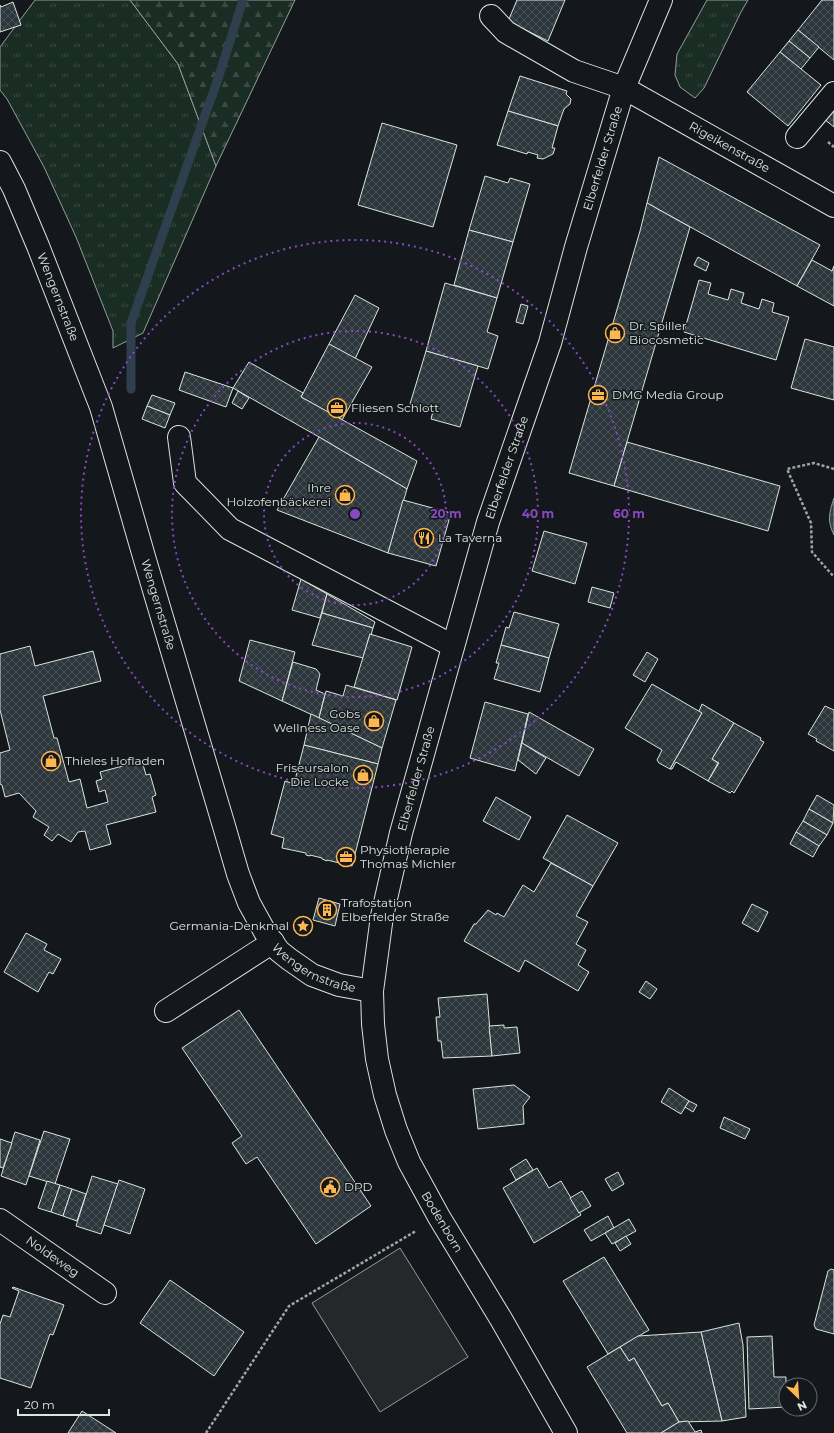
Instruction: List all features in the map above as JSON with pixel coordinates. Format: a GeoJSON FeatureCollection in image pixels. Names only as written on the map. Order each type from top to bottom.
{"type":"FeatureCollection","features":[{"type":"Feature","properties":{"kind":"main road","name":"Elberfelder Straße"},"geometry":{"type":"LineString","coordinates":[[372,991],[382,916],[401,832],[488,522],[550,343],[576,248],[624,88],[661,0]]}},
{"type":"Feature","properties":{"kind":"main road","name":"Rigeikenstraße"},"geometry":{"type":"LineString","coordinates":[[491,16],[506,32],[574,71],[624,88],[834,206]]}},
{"type":"Feature","properties":{"kind":"main road"},"geometry":{"type":"LineString","coordinates":[[797,137],[834,93]]}},
{"type":"Feature","properties":{"kind":"main road","name":"Wengernstraße"},"geometry":{"type":"LineString","coordinates":[[0,162],[14,189],[38,246],[101,407],[238,874],[249,903],[265,932],[279,951],[288,959],[312,975],[339,985],[372,991]]}},
{"type":"Feature","properties":{"kind":"main road"},"geometry":{"type":"LineString","coordinates":[[179,437],[185,484],[230,529],[453,646]]}},
{"type":"Feature","properties":{"kind":"main road"},"geometry":{"type":"LineString","coordinates":[[166,1011],[273,942]]}},
{"type":"Feature","properties":{"kind":"main road","name":"Bodenborn"},"geometry":{"type":"LineString","coordinates":[[372,991],[373,1024],[377,1059],[385,1095],[396,1130],[409,1162],[439,1218],[501,1319],[566,1433]]}},
{"type":"Feature","properties":{"kind":"main road","name":"Noldeweg"},"geometry":{"type":"LineString","coordinates":[[0,1220],[105,1293]]}},
{"type":"Feature","properties":{"kind":"path"},"geometry":{"type":"LineString","coordinates":[[834,468],[814,463],[787,469],[810,523],[812,552],[834,577]]}},
{"type":"Feature","properties":{"kind":"path"},"geometry":{"type":"LineString","coordinates":[[206,1433],[288,1306],[439,1218]]}},
{"type":"Feature","properties":{"kind":"green space"},"geometry":{"type":"Polygon","coordinates":[[[35,0],[130,0],[178,64],[216,166],[143,333],[113,348],[113,331],[76,237],[44,167],[7,99],[0,90],[0,47],[35,0]]]}},
{"type":"Feature","properties":{"kind":"green space"},"geometry":{"type":"Polygon","coordinates":[[[130,0],[295,0],[216,166],[178,64],[130,0]]]}},
{"type":"Feature","properties":{"kind":"green space"},"geometry":{"type":"Polygon","coordinates":[[[707,0],[748,0],[704,88],[695,98],[680,87],[675,75],[677,54],[707,0]]]}},
{"type":"Feature","properties":{"kind":"shaded area"},"geometry":{"type":"Polygon","coordinates":[[[400,1248],[468,1357],[380,1412],[312,1303],[400,1248]]]}},
{"type":"Feature","properties":{"kind":"water"},"geometry":{"type":"Polygon","coordinates":[[[834,498],[834,535],[830,525],[830,517],[834,498]]]}},
{"type":"Feature","properties":{"kind":"building"},"geometry":{"type":"Polygon","coordinates":[[[517,0],[565,0],[548,41],[501,18],[502,16],[509,19],[517,0]]]}},
{"type":"Feature","properties":{"kind":"building"},"geometry":{"type":"Polygon","coordinates":[[[822,0],[834,0],[834,60],[798,30],[822,0]]]}},
{"type":"Feature","properties":{"kind":"building"},"geometry":{"type":"Polygon","coordinates":[[[13,2],[21,25],[0,32],[0,5],[1,7],[13,2]]]}},
{"type":"Feature","properties":{"kind":"building"},"geometry":{"type":"Polygon","coordinates":[[[798,30],[819,47],[810,58],[789,41],[798,30]]]}},
{"type":"Feature","properties":{"kind":"building"},"geometry":{"type":"Polygon","coordinates":[[[789,41],[810,58],[801,69],[780,52],[789,41]]]}},
{"type":"Feature","properties":{"kind":"building"},"geometry":{"type":"Polygon","coordinates":[[[780,52],[821,85],[788,126],[747,92],[780,52]]]}},
{"type":"Feature","properties":{"kind":"building"},"geometry":{"type":"Polygon","coordinates":[[[520,76],[567,91],[566,94],[571,99],[570,104],[564,109],[558,126],[508,111],[520,76]]]}},
{"type":"Feature","properties":{"kind":"building"},"geometry":{"type":"Polygon","coordinates":[[[834,109],[834,127],[824,119],[834,109]]]}},
{"type":"Feature","properties":{"kind":"building"},"geometry":{"type":"Polygon","coordinates":[[[508,111],[558,126],[552,148],[555,148],[553,154],[543,159],[537,158],[538,155],[528,152],[527,154],[497,145],[508,111]]]}},
{"type":"Feature","properties":{"kind":"building"},"geometry":{"type":"Polygon","coordinates":[[[382,123],[457,145],[433,227],[358,205],[382,123]]]}},
{"type":"Feature","properties":{"kind":"building"},"geometry":{"type":"Polygon","coordinates":[[[659,157],[820,245],[797,286],[647,203],[659,157]]]}},
{"type":"Feature","properties":{"kind":"building"},"geometry":{"type":"Polygon","coordinates":[[[485,176],[508,183],[510,178],[530,184],[513,242],[469,230],[485,176]]]}},
{"type":"Feature","properties":{"kind":"building"},"geometry":{"type":"Polygon","coordinates":[[[647,203],[690,227],[614,486],[569,473],[647,203]]]}},
{"type":"Feature","properties":{"kind":"building"},"geometry":{"type":"Polygon","coordinates":[[[469,230],[513,242],[497,298],[454,285],[469,230]]]}},
{"type":"Feature","properties":{"kind":"building"},"geometry":{"type":"Polygon","coordinates":[[[698,257],[709,263],[706,271],[694,265],[698,257]]]}},
{"type":"Feature","properties":{"kind":"building"},"geometry":{"type":"Polygon","coordinates":[[[812,260],[832,271],[834,266],[834,306],[797,286],[812,260]]]}},
{"type":"Feature","properties":{"kind":"building"},"geometry":{"type":"Polygon","coordinates":[[[699,280],[711,283],[708,294],[728,300],[731,289],[744,293],[741,303],[759,309],[762,299],[774,303],[772,312],[789,317],[776,360],[684,332],[699,280]]]}},
{"type":"Feature","properties":{"kind":"building"},"geometry":{"type":"Polygon","coordinates":[[[445,283],[497,298],[487,332],[498,336],[488,369],[426,351],[445,283]]]}},
{"type":"Feature","properties":{"kind":"building"},"geometry":{"type":"Polygon","coordinates":[[[355,295],[379,308],[355,359],[329,344],[355,295]]]}},
{"type":"Feature","properties":{"kind":"building"},"geometry":{"type":"Polygon","coordinates":[[[521,304],[528,306],[523,324],[516,322],[521,304]]]}},
{"type":"Feature","properties":{"kind":"building"},"geometry":{"type":"Polygon","coordinates":[[[805,339],[834,347],[834,400],[791,388],[805,339]]]}},
{"type":"Feature","properties":{"kind":"building"},"geometry":{"type":"Polygon","coordinates":[[[329,344],[372,367],[342,420],[301,397],[329,344]]]}},
{"type":"Feature","properties":{"kind":"building"},"geometry":{"type":"Polygon","coordinates":[[[426,351],[478,366],[460,427],[431,419],[433,411],[410,404],[426,351]]]}},
{"type":"Feature","properties":{"kind":"building"},"geometry":{"type":"Polygon","coordinates":[[[249,362],[303,393],[301,397],[417,461],[407,489],[233,388],[249,362]]]}},
{"type":"Feature","properties":{"kind":"building"},"geometry":{"type":"Polygon","coordinates":[[[185,372],[233,388],[226,407],[179,390],[185,372]]]}},
{"type":"Feature","properties":{"kind":"building"},"geometry":{"type":"Polygon","coordinates":[[[238,391],[249,398],[242,409],[232,403],[238,391]]]}},
{"type":"Feature","properties":{"kind":"building"},"geometry":{"type":"Polygon","coordinates":[[[152,395],[175,403],[170,415],[147,406],[152,395]]]}},
{"type":"Feature","properties":{"kind":"building"},"geometry":{"type":"Polygon","coordinates":[[[147,406],[170,415],[165,428],[142,419],[147,406]]]}},
{"type":"Feature","properties":{"kind":"building","name":"Ihre Holzofenbäckerei"},"geometry":{"type":"Polygon","coordinates":[[[319,437],[407,489],[388,553],[277,510],[319,437]]]}},
{"type":"Feature","properties":{"kind":"building"},"geometry":{"type":"Polygon","coordinates":[[[627,442],[780,486],[768,531],[614,486],[627,442]]]}},
{"type":"Feature","properties":{"kind":"building"},"geometry":{"type":"Polygon","coordinates":[[[403,500],[451,513],[436,566],[388,553],[403,500]]]}},
{"type":"Feature","properties":{"kind":"building"},"geometry":{"type":"Polygon","coordinates":[[[544,531],[587,543],[575,584],[532,571],[544,531]]]}},
{"type":"Feature","properties":{"kind":"building"},"geometry":{"type":"Polygon","coordinates":[[[301,579],[327,594],[320,618],[292,610],[301,579]]]}},
{"type":"Feature","properties":{"kind":"building"},"geometry":{"type":"Polygon","coordinates":[[[592,587],[614,593],[610,608],[588,602],[592,587]]]}},
{"type":"Feature","properties":{"kind":"building"},"geometry":{"type":"Polygon","coordinates":[[[327,594],[375,622],[373,628],[322,613],[327,594]]]}},
{"type":"Feature","properties":{"kind":"building"},"geometry":{"type":"Polygon","coordinates":[[[514,612],[559,624],[549,658],[501,645],[506,627],[509,628],[514,612]]]}},
{"type":"Feature","properties":{"kind":"building"},"geometry":{"type":"Polygon","coordinates":[[[322,613],[373,628],[363,658],[312,645],[322,613]]]}},
{"type":"Feature","properties":{"kind":"building"},"geometry":{"type":"Polygon","coordinates":[[[370,634],[412,647],[397,700],[354,687],[370,634]]]}},
{"type":"Feature","properties":{"kind":"building"},"geometry":{"type":"Polygon","coordinates":[[[250,640],[295,652],[282,701],[239,681],[250,640]]]}},
{"type":"Feature","properties":{"kind":"building"},"geometry":{"type":"Polygon","coordinates":[[[501,645],[549,658],[540,692],[494,679],[499,663],[496,663],[501,645]]]}},
{"type":"Feature","properties":{"kind":"building"},"geometry":{"type":"Polygon","coordinates":[[[30,646],[35,666],[93,651],[101,681],[43,696],[54,738],[57,738],[69,782],[80,779],[87,808],[108,802],[105,790],[99,792],[96,781],[102,779],[100,772],[142,761],[146,775],[150,774],[156,795],[152,797],[156,812],[106,825],[111,844],[90,850],[85,831],[78,832],[71,842],[58,834],[52,841],[44,835],[49,827],[33,817],[36,811],[19,793],[5,797],[2,785],[0,784],[0,753],[10,750],[0,710],[0,654],[30,646]]]}},
{"type":"Feature","properties":{"kind":"building"},"geometry":{"type":"Polygon","coordinates":[[[647,652],[658,659],[645,682],[633,675],[647,652]]]}},
{"type":"Feature","properties":{"kind":"building"},"geometry":{"type":"Polygon","coordinates":[[[293,662],[316,669],[320,674],[316,690],[325,694],[319,718],[282,701],[293,662]]]}},
{"type":"Feature","properties":{"kind":"building"},"geometry":{"type":"Polygon","coordinates":[[[652,684],[702,713],[670,769],[659,763],[657,760],[662,750],[625,728],[652,684]]]}},
{"type":"Feature","properties":{"kind":"building"},"geometry":{"type":"Polygon","coordinates":[[[346,685],[396,700],[382,748],[319,718],[326,691],[343,696],[346,685]]]}},
{"type":"Feature","properties":{"kind":"building"},"geometry":{"type":"Polygon","coordinates":[[[485,702],[528,714],[515,771],[470,758],[485,702]]]}},
{"type":"Feature","properties":{"kind":"building"},"geometry":{"type":"Polygon","coordinates":[[[702,704],[734,723],[712,759],[718,763],[708,781],[676,762],[672,769],[670,769],[702,713],[699,711],[702,704]]]}},
{"type":"Feature","properties":{"kind":"building"},"geometry":{"type":"Polygon","coordinates":[[[825,706],[834,710],[834,751],[816,741],[817,739],[808,734],[825,706]]]}},
{"type":"Feature","properties":{"kind":"building"},"geometry":{"type":"Polygon","coordinates":[[[529,712],[594,749],[579,776],[522,743],[529,712]]]}},
{"type":"Feature","properties":{"kind":"building"},"geometry":{"type":"Polygon","coordinates":[[[311,714],[382,748],[378,764],[304,745],[311,714]]]}},
{"type":"Feature","properties":{"kind":"building"},"geometry":{"type":"Polygon","coordinates":[[[734,723],[761,738],[760,740],[764,742],[734,793],[732,791],[730,793],[708,781],[719,763],[712,759],[734,723]]]}},
{"type":"Feature","properties":{"kind":"building"},"geometry":{"type":"Polygon","coordinates":[[[522,743],[546,758],[536,774],[518,760],[522,743]]]}},
{"type":"Feature","properties":{"kind":"building"},"geometry":{"type":"Polygon","coordinates":[[[304,745],[378,764],[352,866],[327,861],[322,858],[306,855],[306,853],[282,848],[284,838],[271,834],[285,781],[294,784],[304,745]]]}},
{"type":"Feature","properties":{"kind":"building"},"geometry":{"type":"Polygon","coordinates":[[[817,795],[834,805],[833,823],[809,809],[817,795]]]}},
{"type":"Feature","properties":{"kind":"building"},"geometry":{"type":"Polygon","coordinates":[[[496,797],[531,817],[519,840],[483,821],[496,797]]]}},
{"type":"Feature","properties":{"kind":"building"},"geometry":{"type":"Polygon","coordinates":[[[809,809],[833,823],[827,835],[803,821],[809,809]]]}},
{"type":"Feature","properties":{"kind":"building"},"geometry":{"type":"Polygon","coordinates":[[[567,815],[618,843],[593,886],[543,858],[567,815]]]}},
{"type":"Feature","properties":{"kind":"building"},"geometry":{"type":"Polygon","coordinates":[[[803,821],[827,835],[819,846],[796,832],[803,821]]]}},
{"type":"Feature","properties":{"kind":"building"},"geometry":{"type":"Polygon","coordinates":[[[796,832],[819,846],[813,857],[790,844],[796,832]]]}},
{"type":"Feature","properties":{"kind":"building"},"geometry":{"type":"Polygon","coordinates":[[[551,863],[593,886],[576,916],[588,922],[576,944],[586,950],[578,965],[589,972],[578,991],[525,960],[519,972],[464,941],[474,924],[476,924],[488,910],[496,915],[497,913],[504,917],[523,885],[534,892],[551,863]]]}},
{"type":"Feature","properties":{"kind":"building","name":"Trafostation Elberfelder Straße"},"geometry":{"type":"Polygon","coordinates":[[[319,898],[340,904],[335,926],[313,920],[319,898]]]}},
{"type":"Feature","properties":{"kind":"building"},"geometry":{"type":"Polygon","coordinates":[[[752,904],[768,912],[758,932],[742,923],[752,904]]]}},
{"type":"Feature","properties":{"kind":"building"},"geometry":{"type":"Polygon","coordinates":[[[26,933],[47,944],[44,950],[61,959],[53,974],[49,972],[38,992],[4,972],[26,933]]]}},
{"type":"Feature","properties":{"kind":"building"},"geometry":{"type":"Polygon","coordinates":[[[646,981],[657,989],[650,999],[639,992],[646,981]]]}},
{"type":"Feature","properties":{"kind":"building"},"geometry":{"type":"Polygon","coordinates":[[[487,994],[492,1056],[443,1058],[441,1041],[438,1041],[436,1017],[440,1017],[438,998],[487,994]]]}},
{"type":"Feature","properties":{"kind":"building"},"geometry":{"type":"Polygon","coordinates":[[[239,1010],[371,1206],[316,1244],[257,1157],[246,1164],[232,1143],[242,1136],[182,1048],[239,1010]]]}},
{"type":"Feature","properties":{"kind":"building"},"geometry":{"type":"Polygon","coordinates":[[[504,1025],[504,1028],[517,1027],[520,1053],[492,1056],[489,1026],[504,1025]]]}},
{"type":"Feature","properties":{"kind":"building"},"geometry":{"type":"Polygon","coordinates":[[[514,1085],[530,1097],[523,1106],[524,1124],[478,1129],[473,1089],[514,1085]]]}},
{"type":"Feature","properties":{"kind":"building"},"geometry":{"type":"Polygon","coordinates":[[[669,1088],[689,1101],[681,1114],[661,1102],[669,1088]]]}},
{"type":"Feature","properties":{"kind":"building"},"geometry":{"type":"Polygon","coordinates":[[[689,1101],[697,1105],[693,1112],[685,1107],[689,1101]]]}},
{"type":"Feature","properties":{"kind":"building"},"geometry":{"type":"Polygon","coordinates":[[[724,1117],[750,1129],[745,1139],[720,1128],[724,1117]]]}},
{"type":"Feature","properties":{"kind":"building"},"geometry":{"type":"Polygon","coordinates":[[[44,1131],[70,1139],[55,1184],[29,1176],[44,1131]]]}},
{"type":"Feature","properties":{"kind":"building"},"geometry":{"type":"Polygon","coordinates":[[[15,1132],[40,1140],[26,1185],[1,1176],[15,1132]]]}},
{"type":"Feature","properties":{"kind":"building"},"geometry":{"type":"Polygon","coordinates":[[[0,1139],[12,1143],[3,1168],[0,1167],[0,1139]]]}},
{"type":"Feature","properties":{"kind":"building"},"geometry":{"type":"Polygon","coordinates":[[[526,1159],[533,1170],[516,1180],[510,1169],[526,1159]]]}},
{"type":"Feature","properties":{"kind":"building"},"geometry":{"type":"Polygon","coordinates":[[[537,1168],[549,1188],[561,1181],[581,1215],[534,1243],[503,1188],[537,1168]]]}},
{"type":"Feature","properties":{"kind":"building"},"geometry":{"type":"Polygon","coordinates":[[[618,1172],[624,1184],[612,1191],[605,1179],[618,1172]]]}},
{"type":"Feature","properties":{"kind":"building"},"geometry":{"type":"Polygon","coordinates":[[[92,1176],[118,1184],[101,1234],[76,1226],[92,1176]]]}},
{"type":"Feature","properties":{"kind":"building"},"geometry":{"type":"Polygon","coordinates":[[[119,1180],[145,1189],[130,1234],[104,1225],[119,1180]]]}},
{"type":"Feature","properties":{"kind":"building"},"geometry":{"type":"Polygon","coordinates":[[[47,1181],[60,1185],[51,1212],[38,1208],[47,1181]]]}},
{"type":"Feature","properties":{"kind":"building"},"geometry":{"type":"Polygon","coordinates":[[[60,1185],[72,1189],[63,1216],[51,1212],[60,1185]]]}},
{"type":"Feature","properties":{"kind":"building"},"geometry":{"type":"Polygon","coordinates":[[[72,1189],[86,1194],[77,1221],[63,1216],[72,1189]]]}},
{"type":"Feature","properties":{"kind":"building"},"geometry":{"type":"Polygon","coordinates":[[[582,1191],[591,1206],[579,1213],[570,1198],[582,1191]]]}},
{"type":"Feature","properties":{"kind":"building"},"geometry":{"type":"Polygon","coordinates":[[[608,1216],[614,1228],[591,1241],[584,1230],[608,1216]]]}},
{"type":"Feature","properties":{"kind":"building"},"geometry":{"type":"Polygon","coordinates":[[[629,1219],[636,1231],[612,1244],[605,1233],[629,1219]]]}},
{"type":"Feature","properties":{"kind":"building"},"geometry":{"type":"Polygon","coordinates":[[[626,1236],[631,1244],[620,1251],[615,1243],[626,1236]]]}},
{"type":"Feature","properties":{"kind":"building"},"geometry":{"type":"Polygon","coordinates":[[[604,1257],[649,1330],[608,1354],[563,1281],[604,1257]]]}},
{"type":"Feature","properties":{"kind":"building"},"geometry":{"type":"Polygon","coordinates":[[[831,1269],[834,1270],[834,1334],[816,1329],[814,1325],[828,1271],[831,1269]]]}},
{"type":"Feature","properties":{"kind":"building"},"geometry":{"type":"Polygon","coordinates":[[[170,1280],[244,1332],[214,1376],[140,1323],[170,1280]]]}},
{"type":"Feature","properties":{"kind":"building"},"geometry":{"type":"Polygon","coordinates":[[[13,1287],[64,1305],[53,1335],[50,1334],[31,1388],[0,1378],[0,1324],[3,1315],[10,1317],[19,1291],[12,1288],[13,1287]]]}},
{"type":"Feature","properties":{"kind":"building"},"geometry":{"type":"Polygon","coordinates":[[[739,1323],[743,1345],[746,1417],[722,1421],[701,1332],[739,1323]]]}},
{"type":"Feature","properties":{"kind":"building"},"geometry":{"type":"Polygon","coordinates":[[[701,1332],[722,1421],[679,1422],[668,1403],[662,1406],[634,1358],[629,1361],[620,1347],[638,1336],[701,1332]]]}},
{"type":"Feature","properties":{"kind":"building"},"geometry":{"type":"Polygon","coordinates":[[[772,1336],[774,1377],[778,1377],[778,1407],[749,1409],[747,1337],[772,1336]]]}},
{"type":"Feature","properties":{"kind":"building"},"geometry":{"type":"Polygon","coordinates":[[[620,1347],[629,1361],[634,1358],[662,1406],[668,1403],[679,1422],[661,1433],[627,1433],[587,1367],[620,1347]]]}},
{"type":"Feature","properties":{"kind":"building"},"geometry":{"type":"Polygon","coordinates":[[[82,1411],[116,1433],[68,1433],[82,1411]]]}},
{"type":"Feature","properties":{"kind":"building"},"geometry":{"type":"Polygon","coordinates":[[[688,1421],[695,1432],[701,1430],[702,1433],[661,1433],[679,1422],[688,1421]]]}},
{"type":"Feature","properties":{"kind":"waterway"},"geometry":{"type":"LineString","coordinates":[[131,389],[131,323],[218,79],[243,0]]}},
{"type":"Feature","properties":{"kind":"place","name":"Dr. Spiller Biocosmetic"},"geometry":{"type":"Point","coordinates":[615,333]}},
{"type":"Feature","properties":{"kind":"place","name":"DMG Media Group"},"geometry":{"type":"Point","coordinates":[598,395]}},
{"type":"Feature","properties":{"kind":"place","name":"Fliesen Schlott"},"geometry":{"type":"Point","coordinates":[337,408]}},
{"type":"Feature","properties":{"kind":"place","name":"Ihre Holzofenbäckerei"},"geometry":{"type":"Point","coordinates":[345,495]}},
{"type":"Feature","properties":{"kind":"place","name":"La Taverna"},"geometry":{"type":"Point","coordinates":[424,538]}},
{"type":"Feature","properties":{"kind":"place","name":"Gobs Wellness Oase"},"geometry":{"type":"Point","coordinates":[374,721]}},
{"type":"Feature","properties":{"kind":"place","name":"Thieles Hofladen"},"geometry":{"type":"Point","coordinates":[51,761]}},
{"type":"Feature","properties":{"kind":"place","name":"Friseursalon Die Locke"},"geometry":{"type":"Point","coordinates":[363,775]}},
{"type":"Feature","properties":{"kind":"place","name":"Physiotherapie Thomas Michler"},"geometry":{"type":"Point","coordinates":[346,857]}},
{"type":"Feature","properties":{"kind":"place","name":"Trafostation Elberfelder Straße"},"geometry":{"type":"Point","coordinates":[327,910]}},
{"type":"Feature","properties":{"kind":"place","name":"Germania-Denkmal"},"geometry":{"type":"Point","coordinates":[303,926]}},
{"type":"Feature","properties":{"kind":"place","name":"DPD"},"geometry":{"type":"Point","coordinates":[330,1187]}}]}
